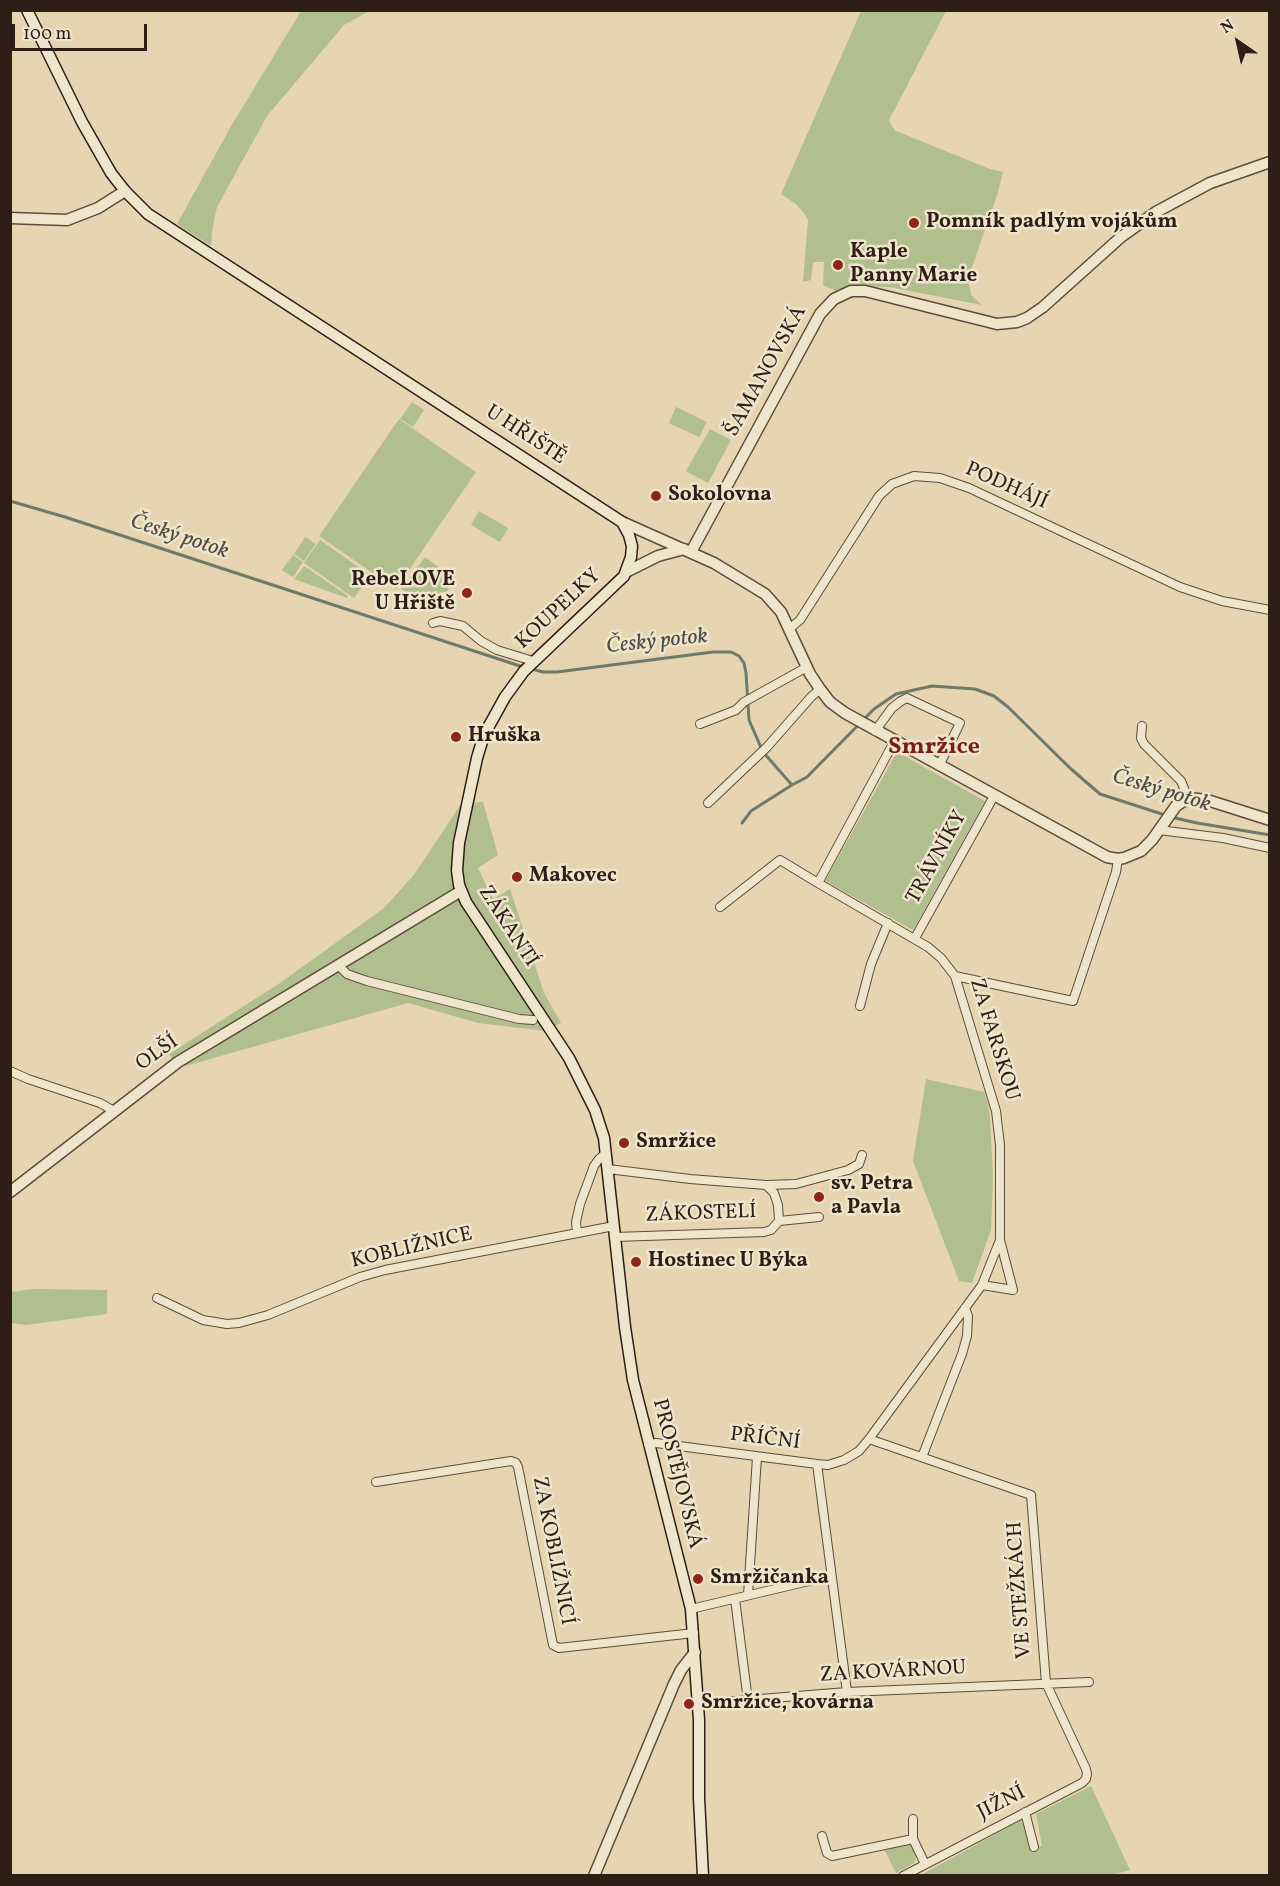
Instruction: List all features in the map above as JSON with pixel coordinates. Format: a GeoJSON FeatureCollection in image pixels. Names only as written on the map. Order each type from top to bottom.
{"type":"FeatureCollection","features":[{"type":"Feature","properties":{"kind":"street","name":"U HŘIŠTĚ"},"geometry":{"type":"LineString","coordinates":[[27,10],[82,122],[111,173],[148,214],[622,522]]}},
{"type":"Feature","properties":{"kind":"street","name":"ŠAMANOVSKÁ"},"geometry":{"type":"LineString","coordinates":[[688,550],[820,314],[834,299],[851,291],[870,292],[997,324],[1017,321],[1036,312],[1121,237],[1156,212],[1210,183],[1269,162]]}},
{"type":"Feature","properties":{"kind":"street"},"geometry":{"type":"LineString","coordinates":[[10,218],[67,220],[98,208],[125,191]]}},
{"type":"Feature","properties":{"kind":"street","name":"PODHÁJÍ"},"geometry":{"type":"LineString","coordinates":[[789,629],[800,620],[879,496],[892,484],[914,476],[939,478],[969,488],[1180,587],[1222,602],[1269,610]]}},
{"type":"Feature","properties":{"kind":"street"},"geometry":{"type":"LineString","coordinates":[[622,522],[688,550]]}},
{"type":"Feature","properties":{"kind":"street","name":"KOUPELKY"},"geometry":{"type":"LineString","coordinates":[[519,677],[626,572],[632,546],[622,522]]}},
{"type":"Feature","properties":{"kind":"street","name":"KOUPELKY"},"geometry":{"type":"LineString","coordinates":[[626,572],[658,556],[688,550]]}},
{"type":"Feature","properties":{"kind":"street","name":"TRÁVNÍKY"},"geometry":{"type":"LineString","coordinates":[[688,550],[714,562],[760,590],[777,607],[820,689],[830,702],[855,720],[1107,857],[1118,859]]}},
{"type":"Feature","properties":{"kind":"street"},"geometry":{"type":"LineString","coordinates":[[432,623],[440,621],[463,626],[481,641],[497,650],[532,662]]}},
{"type":"Feature","properties":{"kind":"street"},"geometry":{"type":"LineString","coordinates":[[700,724],[736,710],[748,700],[807,667]]}},
{"type":"Feature","properties":{"kind":"street","name":"ZÁKANTÍ"},"geometry":{"type":"LineString","coordinates":[[519,677],[494,716],[480,746],[457,854],[458,879],[461,891],[474,915],[570,1058],[595,1110],[606,1153]]}},
{"type":"Feature","properties":{"kind":"street"},"geometry":{"type":"LineString","coordinates":[[708,803],[767,747],[820,689]]}},
{"type":"Feature","properties":{"kind":"street"},"geometry":{"type":"LineString","coordinates":[[873,730],[892,708],[907,698],[960,723],[939,766]]}},
{"type":"Feature","properties":{"kind":"street"},"geometry":{"type":"LineString","coordinates":[[1142,726],[1141,738],[1144,744],[1181,781],[1188,798]]}},
{"type":"Feature","properties":{"kind":"street"},"geometry":{"type":"LineString","coordinates":[[818,883],[894,742]]}},
{"type":"Feature","properties":{"kind":"street","name":"TRÁVNÍKY"},"geometry":{"type":"LineString","coordinates":[[915,938],[994,796]]}},
{"type":"Feature","properties":{"kind":"street"},"geometry":{"type":"LineString","coordinates":[[955,976],[1073,1000],[1116,872],[1118,859],[1130,857],[1141,851],[1173,810],[1188,798],[1207,800],[1269,820]]}},
{"type":"Feature","properties":{"kind":"street"},"geometry":{"type":"LineString","coordinates":[[1162,826],[1169,833],[1223,838],[1269,848]]}},
{"type":"Feature","properties":{"kind":"street","name":"TRÁVNÍKY"},"geometry":{"type":"LineString","coordinates":[[720,907],[780,860],[888,923]]}},
{"type":"Feature","properties":{"kind":"street","name":"OLŠÍ"},"geometry":{"type":"LineString","coordinates":[[10,1192],[178,1062],[461,891]]}},
{"type":"Feature","properties":{"kind":"street"},"geometry":{"type":"LineString","coordinates":[[860,1006],[871,964],[888,923]]}},
{"type":"Feature","properties":{"kind":"street","name":"ZA FARSKOU"},"geometry":{"type":"LineString","coordinates":[[888,923],[915,938],[941,958],[955,976],[996,1112],[1000,1145],[1000,1240],[982,1285]]}},
{"type":"Feature","properties":{"kind":"street"},"geometry":{"type":"LineString","coordinates":[[339,966],[347,974],[367,981],[519,1019],[533,1020]]}},
{"type":"Feature","properties":{"kind":"street"},"geometry":{"type":"LineString","coordinates":[[10,1071],[100,1103],[114,1112]]}},
{"type":"Feature","properties":{"kind":"street"},"geometry":{"type":"LineString","coordinates":[[577,1232],[577,1213],[580,1204],[594,1166],[598,1159],[606,1153]]}},
{"type":"Feature","properties":{"kind":"street","name":"PROSTĚJOVSKÁ"},"geometry":{"type":"LineString","coordinates":[[606,1153],[628,1348],[636,1395],[691,1608],[698,1704],[703,1875]]}},
{"type":"Feature","properties":{"kind":"street","name":"ZÁKOSTELÍ"},"geometry":{"type":"LineString","coordinates":[[608,1169],[690,1179],[766,1185],[796,1184],[848,1170],[859,1164],[862,1155]]}},
{"type":"Feature","properties":{"kind":"street","name":"ZÁKOSTELÍ"},"geometry":{"type":"LineString","coordinates":[[615,1232],[688,1233],[771,1230],[779,1221],[777,1201],[774,1193],[766,1185]]}},
{"type":"Feature","properties":{"kind":"street"},"geometry":{"type":"LineString","coordinates":[[779,1221],[819,1217]]}},
{"type":"Feature","properties":{"kind":"street","name":"KOBLIŽNICE"},"geometry":{"type":"LineString","coordinates":[[157,1298],[203,1320],[227,1324],[239,1323],[268,1315],[360,1277],[385,1270],[577,1232],[615,1232]]}},
{"type":"Feature","properties":{"kind":"street"},"geometry":{"type":"LineString","coordinates":[[982,1285],[1013,1290],[1000,1240]]}},
{"type":"Feature","properties":{"kind":"street","name":"PŘÍČNÍ"},"geometry":{"type":"LineString","coordinates":[[648,1444],[656,1443],[828,1465],[844,1460],[859,1450],[869,1439],[982,1285]]}},
{"type":"Feature","properties":{"kind":"street"},"geometry":{"type":"LineString","coordinates":[[869,1439],[922,1457],[962,1354],[967,1336],[968,1316],[965,1308]]}},
{"type":"Feature","properties":{"kind":"street"},"geometry":{"type":"LineString","coordinates":[[748,1595],[757,1457]]}},
{"type":"Feature","properties":{"kind":"street","name":"VE STEŽKÁCH"},"geometry":{"type":"LineString","coordinates":[[922,1457],[1031,1495],[1046,1683]]}},
{"type":"Feature","properties":{"kind":"street","name":"ZA KOBLIŽNICÍ"},"geometry":{"type":"LineString","coordinates":[[376,1482],[516,1462],[553,1645],[559,1648],[694,1633]]}},
{"type":"Feature","properties":{"kind":"street"},"geometry":{"type":"LineString","coordinates":[[817,1464],[847,1692]]}},
{"type":"Feature","properties":{"kind":"street"},"geometry":{"type":"LineString","coordinates":[[691,1608],[830,1576]]}},
{"type":"Feature","properties":{"kind":"street"},"geometry":{"type":"LineString","coordinates":[[735,1599],[748,1701]]}},
{"type":"Feature","properties":{"kind":"street"},"geometry":{"type":"LineString","coordinates":[[594,1875],[674,1684],[681,1670],[695,1652]]}},
{"type":"Feature","properties":{"kind":"street","name":"ZA KOVÁRNOU"},"geometry":{"type":"LineString","coordinates":[[698,1704],[847,1692],[1089,1682]]}},
{"type":"Feature","properties":{"kind":"street","name":"JIŽNÍ"},"geometry":{"type":"LineString","coordinates":[[903,1875],[1086,1779],[1086,1769],[1046,1683]]}},
{"type":"Feature","properties":{"kind":"street"},"geometry":{"type":"LineString","coordinates":[[1025,1812],[1034,1847]]}},
{"type":"Feature","properties":{"kind":"street"},"geometry":{"type":"LineString","coordinates":[[913,1819],[913,1839],[925,1864]]}},
{"type":"Feature","properties":{"kind":"street"},"geometry":{"type":"LineString","coordinates":[[822,1836],[827,1853],[832,1856],[913,1839]]}},
{"type":"Feature","properties":{"kind":"green space"},"geometry":{"type":"Polygon","coordinates":[[[301,11],[369,11],[344,25],[267,116],[217,207],[211,246],[177,224],[230,128],[301,11]]]}},
{"type":"Feature","properties":{"kind":"green space"},"geometry":{"type":"Polygon","coordinates":[[[861,11],[946,11],[889,120],[896,131],[990,169],[1003,172],[968,279],[971,295],[982,305],[889,287],[851,287],[836,291],[823,285],[824,262],[813,262],[811,280],[803,282],[808,220],[796,204],[781,194],[861,11]]]}},
{"type":"Feature","properties":{"kind":"green space"},"geometry":{"type":"Polygon","coordinates":[[[412,402],[424,410],[413,427],[400,419],[412,402]]]}},
{"type":"Feature","properties":{"kind":"green space"},"geometry":{"type":"Polygon","coordinates":[[[676,407],[707,422],[699,437],[669,423],[676,407]]]}},
{"type":"Feature","properties":{"kind":"green space"},"geometry":{"type":"Polygon","coordinates":[[[399,419],[476,472],[396,589],[319,536],[399,419]]]}},
{"type":"Feature","properties":{"kind":"green space"},"geometry":{"type":"Polygon","coordinates":[[[710,429],[731,440],[708,483],[686,471],[710,429]]]}},
{"type":"Feature","properties":{"kind":"green space"},"geometry":{"type":"Polygon","coordinates":[[[479,511],[508,528],[500,542],[471,525],[479,511]]]}},
{"type":"Feature","properties":{"kind":"green space"},"geometry":{"type":"Polygon","coordinates":[[[305,537],[316,544],[304,561],[294,554],[305,537]]]}},
{"type":"Feature","properties":{"kind":"green space"},"geometry":{"type":"Polygon","coordinates":[[[320,540],[370,575],[354,598],[304,563],[320,540]]]}},
{"type":"Feature","properties":{"kind":"green space"},"geometry":{"type":"Polygon","coordinates":[[[293,555],[303,562],[293,577],[282,570],[293,555]]]}},
{"type":"Feature","properties":{"kind":"green space"},"geometry":{"type":"Polygon","coordinates":[[[425,557],[454,579],[447,592],[441,592],[430,609],[401,589],[425,557]]]}},
{"type":"Feature","properties":{"kind":"green space"},"geometry":{"type":"Polygon","coordinates":[[[304,566],[348,596],[347,598],[294,579],[304,566]]]}},
{"type":"Feature","properties":{"kind":"green space"},"geometry":{"type":"Polygon","coordinates":[[[897,752],[985,801],[913,930],[825,881],[897,752]]]}},
{"type":"Feature","properties":{"kind":"green space"},"geometry":{"type":"Polygon","coordinates":[[[483,802],[498,855],[478,868],[493,899],[510,889],[544,993],[561,1023],[544,1031],[478,1023],[408,1003],[178,1068],[169,1054],[280,983],[384,908],[413,876],[461,804],[483,802]]]}},
{"type":"Feature","properties":{"kind":"green space"},"geometry":{"type":"Polygon","coordinates":[[[926,1079],[984,1092],[988,1104],[993,1176],[991,1230],[972,1283],[959,1281],[913,1161],[926,1079]]]}},
{"type":"Feature","properties":{"kind":"green space"},"geometry":{"type":"Polygon","coordinates":[[[33,1289],[107,1290],[107,1314],[26,1325],[11,1323],[11,1292],[33,1289]]]}},
{"type":"Feature","properties":{"kind":"green space"},"geometry":{"type":"Polygon","coordinates":[[[1091,1786],[1130,1870],[1108,1876],[919,1876],[1020,1821],[1023,1823],[1029,1848],[1042,1846],[1036,1814],[1091,1786]]]}},
{"type":"Feature","properties":{"kind":"green space"},"geometry":{"type":"Polygon","coordinates":[[[912,1845],[916,1853],[915,1861],[896,1873],[885,1851],[881,1848],[912,1845]]]}},
{"type":"Feature","properties":{"kind":"waterway","name":"Český potok"},"geometry":{"type":"LineString","coordinates":[[10,501],[523,667]]}},
{"type":"Feature","properties":{"kind":"waterway","name":"Český potok"},"geometry":{"type":"LineString","coordinates":[[532,669],[557,672],[713,652],[731,652],[739,656],[744,663],[749,720],[763,752],[792,785],[807,777],[874,709],[896,694],[932,686],[975,689],[994,696],[1008,707],[1100,794],[1165,815]]}},
{"type":"Feature","properties":{"kind":"waterway"},"geometry":{"type":"LineString","coordinates":[[742,823],[751,811],[792,785]]}},
{"type":"Feature","properties":{"kind":"waterway","name":"Český potok"},"geometry":{"type":"LineString","coordinates":[[1171,817],[1270,835]]}},
{"type":"Feature","properties":{"kind":"place","name":"Pomník padlým vojákům"},"geometry":{"type":"Point","coordinates":[914,223]}},
{"type":"Feature","properties":{"kind":"place","name":"Kaple Panny Marie"},"geometry":{"type":"Point","coordinates":[838,265]}},
{"type":"Feature","properties":{"kind":"place","name":"Sokolovna"},"geometry":{"type":"Point","coordinates":[656,496]}},
{"type":"Feature","properties":{"kind":"place","name":"RebeLOVE U Hřiště"},"geometry":{"type":"Point","coordinates":[467,593]}},
{"type":"Feature","properties":{"kind":"place","name":"Hruška"},"geometry":{"type":"Point","coordinates":[456,737]}},
{"type":"Feature","properties":{"kind":"place","name":"Makovec"},"geometry":{"type":"Point","coordinates":[517,877]}},
{"type":"Feature","properties":{"kind":"place","name":"Smržice"},"geometry":{"type":"Point","coordinates":[624,1143]}},
{"type":"Feature","properties":{"kind":"place","name":"sv. Petra a Pavla"},"geometry":{"type":"Point","coordinates":[819,1197]}},
{"type":"Feature","properties":{"kind":"place","name":"Hostinec U Býka"},"geometry":{"type":"Point","coordinates":[636,1262]}},
{"type":"Feature","properties":{"kind":"place","name":"Smržičanka"},"geometry":{"type":"Point","coordinates":[698,1579]}},
{"type":"Feature","properties":{"kind":"place","name":"Smržice, kovárna"},"geometry":{"type":"Point","coordinates":[689,1704]}},
{"type":"Feature","properties":{"kind":"district","name":"Smržice"},"geometry":{"type":"Point","coordinates":[934,749]}}]}
